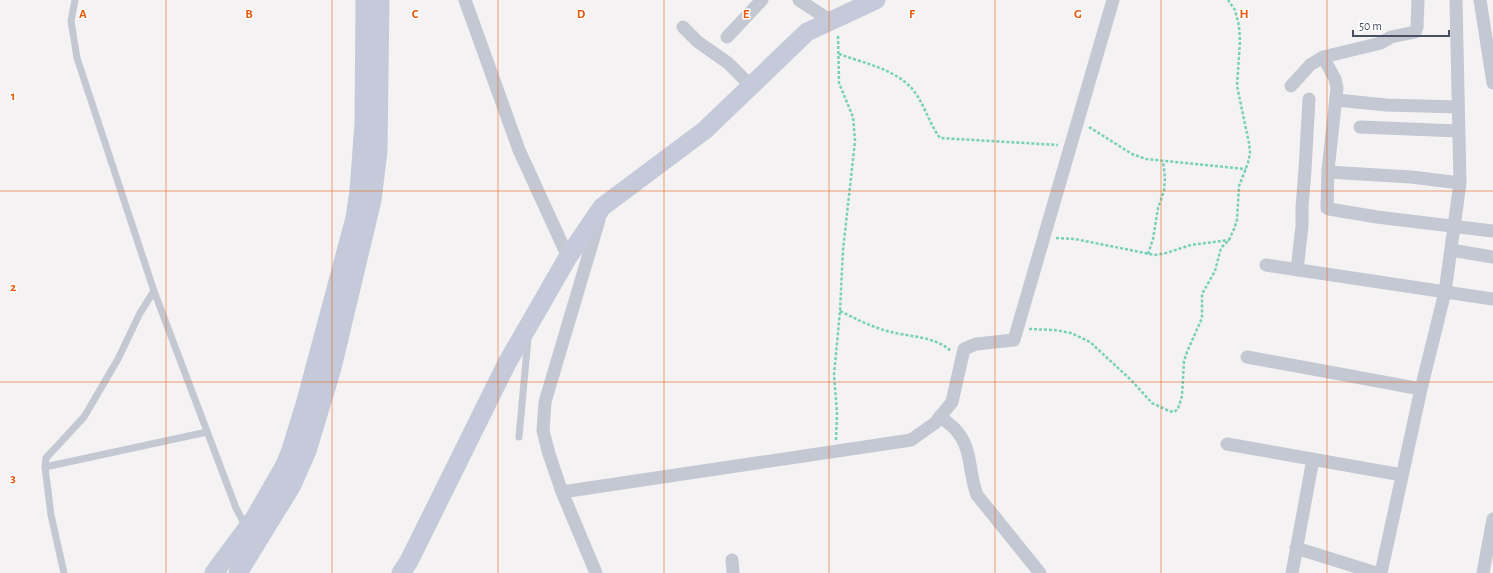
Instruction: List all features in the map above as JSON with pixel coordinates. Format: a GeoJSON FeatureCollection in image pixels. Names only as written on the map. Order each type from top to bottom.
{"type":"FeatureCollection","features":[{"type":"Feature","properties":{"kind":"main road"},"geometry":{"type":"LineString","coordinates":[[214,573],[248,528],[285,465],[291,450],[306,401],[355,218],[359,191],[364,123],[365,0]]}},
{"type":"Feature","properties":{"kind":"main road"},"geometry":{"type":"LineString","coordinates":[[238,573],[292,484],[307,452],[332,368],[372,200],[378,151],[380,0]]}},
{"type":"Feature","properties":{"kind":"main road"},"geometry":{"type":"LineString","coordinates":[[401,573],[409,561],[507,363],[568,257],[602,207],[704,130],[806,32],[876,0]]}},
{"type":"Feature","properties":{"kind":"street"},"geometry":{"type":"LineString","coordinates":[[465,0],[519,150],[568,257]]}},
{"type":"Feature","properties":{"kind":"street"},"geometry":{"type":"LineString","coordinates":[[727,37],[762,0]]}},
{"type":"Feature","properties":{"kind":"street"},"geometry":{"type":"LineString","coordinates":[[799,0],[834,19]]}},
{"type":"Feature","properties":{"kind":"street"},"geometry":{"type":"LineString","coordinates":[[562,492],[911,440],[935,423],[952,402],[964,349],[980,343],[1014,340],[1113,0]]}},
{"type":"Feature","properties":{"kind":"street"},"geometry":{"type":"LineString","coordinates":[[1291,86],[1310,65],[1323,57],[1381,43],[1391,37],[1415,32],[1418,27],[1418,0]]}},
{"type":"Feature","properties":{"kind":"street"},"geometry":{"type":"LineString","coordinates":[[1381,573],[1421,389],[1445,292],[1460,183],[1456,0]]}},
{"type":"Feature","properties":{"kind":"street"},"geometry":{"type":"LineString","coordinates":[[1480,0],[1493,83]]}},
{"type":"Feature","properties":{"kind":"street"},"geometry":{"type":"LineString","coordinates":[[683,27],[698,42],[728,63],[751,86]]}},
{"type":"Feature","properties":{"kind":"street"},"geometry":{"type":"LineString","coordinates":[[1323,57],[1337,83],[1337,100],[1328,172],[1328,208],[1377,217],[1454,225],[1493,231]]}},
{"type":"Feature","properties":{"kind":"street"},"geometry":{"type":"LineString","coordinates":[[1297,270],[1302,226],[1302,202],[1309,100]]}},
{"type":"Feature","properties":{"kind":"street"},"geometry":{"type":"LineString","coordinates":[[1337,100],[1386,105],[1458,107]]}},
{"type":"Feature","properties":{"kind":"street"},"geometry":{"type":"LineString","coordinates":[[1360,127],[1459,131]]}},
{"type":"Feature","properties":{"kind":"street"},"geometry":{"type":"LineString","coordinates":[[1328,172],[1411,177],[1460,183]]}},
{"type":"Feature","properties":{"kind":"street"},"geometry":{"type":"LineString","coordinates":[[596,573],[562,492],[549,454],[544,431],[545,402],[602,207]]}},
{"type":"Feature","properties":{"kind":"street"},"geometry":{"type":"LineString","coordinates":[[1451,250],[1493,257]]}},
{"type":"Feature","properties":{"kind":"street"},"geometry":{"type":"LineString","coordinates":[[1266,265],[1493,300]]}},
{"type":"Feature","properties":{"kind":"street"},"geometry":{"type":"LineString","coordinates":[[1247,357],[1421,389]]}},
{"type":"Feature","properties":{"kind":"street"},"geometry":{"type":"LineString","coordinates":[[940,416],[959,433],[966,446],[977,495],[1040,573]]}},
{"type":"Feature","properties":{"kind":"street"},"geometry":{"type":"LineString","coordinates":[[1227,444],[1402,475]]}},
{"type":"Feature","properties":{"kind":"street"},"geometry":{"type":"LineString","coordinates":[[1292,573],[1313,460]]}},
{"type":"Feature","properties":{"kind":"street"},"geometry":{"type":"LineString","coordinates":[[1483,573],[1493,519]]}},
{"type":"Feature","properties":{"kind":"street"},"geometry":{"type":"LineString","coordinates":[[1296,548],[1376,573]]}},
{"type":"Feature","properties":{"kind":"lane"},"geometry":{"type":"LineString","coordinates":[[75,0],[71,21],[77,58],[154,291],[236,508],[248,528]]}},
{"type":"Feature","properties":{"kind":"lane"},"geometry":{"type":"LineString","coordinates":[[64,573],[51,515],[44,467],[46,458],[84,417],[118,359],[140,313],[154,291]]}},
{"type":"Feature","properties":{"kind":"lane"},"geometry":{"type":"LineString","coordinates":[[519,437],[530,324]]}},
{"type":"Feature","properties":{"kind":"lane"},"geometry":{"type":"LineString","coordinates":[[44,467],[207,432]]}},
{"type":"Feature","properties":{"kind":"path"},"geometry":{"type":"LineString","coordinates":[[1017,328],[1055,330],[1071,333],[1090,342],[1131,380],[1152,403],[1169,411],[1174,412],[1178,409],[1182,396],[1186,352],[1202,318],[1202,294],[1215,271],[1221,248],[1229,240],[1236,220],[1239,186],[1248,164],[1250,153],[1237,86],[1240,41],[1239,26],[1235,10],[1228,0]]}},
{"type":"Feature","properties":{"kind":"path"},"geometry":{"type":"LineString","coordinates":[[834,19],[839,54],[839,84],[853,117],[855,141],[843,250],[834,382],[837,413],[836,452]]}},
{"type":"Feature","properties":{"kind":"path"},"geometry":{"type":"LineString","coordinates":[[839,54],[892,73],[906,83],[918,96],[938,136],[943,139],[1070,146]]}},
{"type":"Feature","properties":{"kind":"path"},"geometry":{"type":"LineString","coordinates":[[1078,121],[1132,154],[1146,159],[1246,169]]}},
{"type":"Feature","properties":{"kind":"path"},"geometry":{"type":"LineString","coordinates":[[1148,254],[1153,239],[1158,208],[1164,191],[1165,177],[1163,161]]}},
{"type":"Feature","properties":{"kind":"path"},"geometry":{"type":"LineString","coordinates":[[1044,237],[1075,239],[1155,255],[1166,254],[1191,245],[1229,240]]}},
{"type":"Feature","properties":{"kind":"path"},"geometry":{"type":"LineString","coordinates":[[840,311],[873,326],[902,335],[941,343],[961,361]]}}]}
